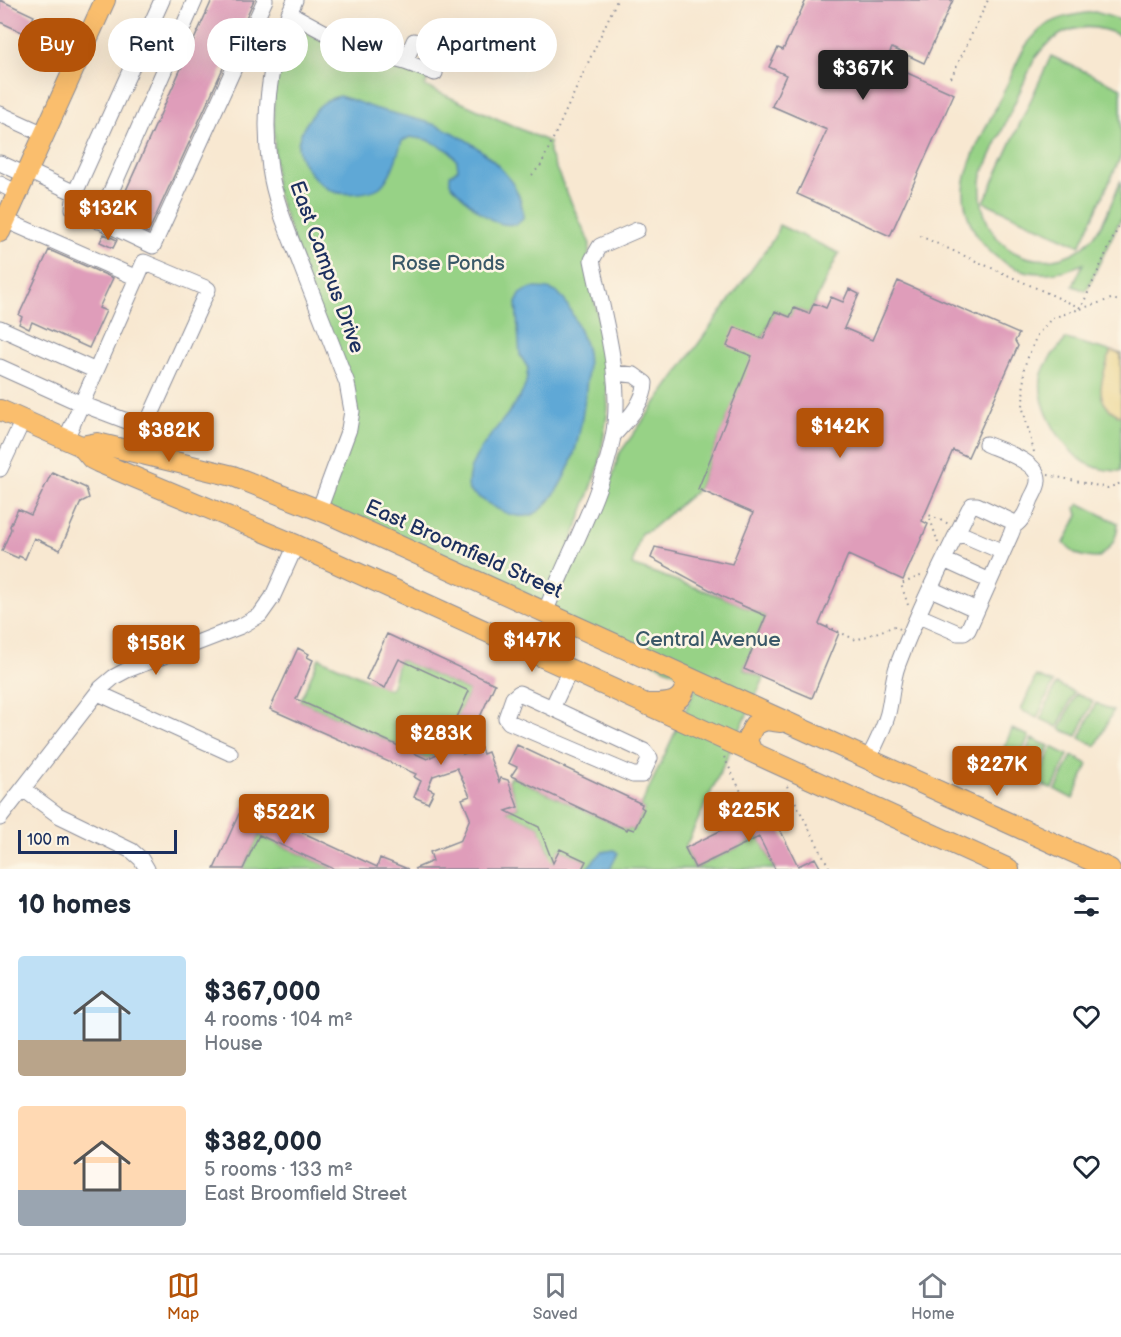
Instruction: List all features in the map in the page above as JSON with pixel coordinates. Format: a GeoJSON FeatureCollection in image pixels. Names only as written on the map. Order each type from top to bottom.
{"type":"FeatureCollection","features":[{"type":"Feature","properties":{"kind":"main road"},"geometry":{"type":"LineString","coordinates":[[2,225],[18,181],[44,134],[105,0]]}},
{"type":"Feature","properties":{"kind":"main road","name":"East Broomfield Street"},"geometry":{"type":"LineString","coordinates":[[0,410],[74,442],[92,459],[296,545],[1010,869]]}},
{"type":"Feature","properties":{"kind":"main road","name":"East Broomfield Street"},"geometry":{"type":"LineString","coordinates":[[74,442],[97,443],[247,480],[319,510],[1110,869]]}},
{"type":"Feature","properties":{"kind":"main road"},"geometry":{"type":"LineString","coordinates":[[182,496],[181,485],[184,474],[190,470],[204,469]]}},
{"type":"Feature","properties":{"kind":"main road"},"geometry":{"type":"LineString","coordinates":[[646,704],[668,704],[679,699],[686,683],[679,673]]}},
{"type":"Feature","properties":{"kind":"main road"},"geometry":{"type":"LineString","coordinates":[[752,752],[747,740],[754,725],[766,720],[792,725]]}},
{"type":"Feature","properties":{"kind":"street"},"geometry":{"type":"LineString","coordinates":[[162,0],[75,193],[73,208],[153,246],[265,0]]}},
{"type":"Feature","properties":{"kind":"street"},"geometry":{"type":"LineString","coordinates":[[98,221],[192,1]]}},
{"type":"Feature","properties":{"kind":"street"},"geometry":{"type":"LineString","coordinates":[[292,6],[354,48],[435,73]]}},
{"type":"Feature","properties":{"kind":"street","name":"East Campus Drive"},"geometry":{"type":"LineString","coordinates":[[292,6],[276,48],[271,71],[268,100],[270,168],[280,211],[347,383],[351,404],[351,420],[344,444],[319,510]]}},
{"type":"Feature","properties":{"kind":"street"},"geometry":{"type":"LineString","coordinates":[[405,62],[414,41]]}},
{"type":"Feature","properties":{"kind":"street"},"geometry":{"type":"LineString","coordinates":[[0,114],[44,134]]}},
{"type":"Feature","properties":{"kind":"street"},"geometry":{"type":"LineString","coordinates":[[0,163],[18,181],[75,193]]}},
{"type":"Feature","properties":{"kind":"street"},"geometry":{"type":"LineString","coordinates":[[2,225],[137,278]]}},
{"type":"Feature","properties":{"kind":"street"},"geometry":{"type":"LineString","coordinates":[[545,613],[601,482],[613,436],[615,373],[592,260],[600,246],[637,230]]}},
{"type":"Feature","properties":{"kind":"street"},"geometry":{"type":"LineString","coordinates":[[0,367],[82,404],[145,428],[208,288],[144,262],[82,404],[74,442]]}},
{"type":"Feature","properties":{"kind":"street"},"geometry":{"type":"LineString","coordinates":[[0,328],[96,371]]}},
{"type":"Feature","properties":{"kind":"street"},"geometry":{"type":"LineString","coordinates":[[613,436],[645,391],[645,383],[639,377],[615,373]]}},
{"type":"Feature","properties":{"kind":"street"},"geometry":{"type":"LineString","coordinates":[[0,470],[22,420]]}},
{"type":"Feature","properties":{"kind":"street"},"geometry":{"type":"LineString","coordinates":[[915,615],[950,631],[964,633],[968,630],[1014,526],[1022,521],[1036,488],[1038,480],[1033,467],[1025,461],[986,444]]}},
{"type":"Feature","properties":{"kind":"street"},"geometry":{"type":"LineString","coordinates":[[868,760],[888,716],[894,674],[915,615],[931,589],[954,528],[972,505],[977,505],[1011,521],[1014,526]]}},
{"type":"Feature","properties":{"kind":"street"},"geometry":{"type":"LineString","coordinates":[[954,528],[1003,552]]}},
{"type":"Feature","properties":{"kind":"street"},"geometry":{"type":"LineString","coordinates":[[0,818],[98,693],[120,673],[242,626],[260,615],[269,606],[296,545]]}},
{"type":"Feature","properties":{"kind":"street"},"geometry":{"type":"LineString","coordinates":[[942,555],[990,581]]}},
{"type":"Feature","properties":{"kind":"street"},"geometry":{"type":"LineString","coordinates":[[931,589],[977,610]]}},
{"type":"Feature","properties":{"kind":"street"},"geometry":{"type":"LineString","coordinates":[[552,708],[570,670]]}},
{"type":"Feature","properties":{"kind":"street"},"geometry":{"type":"LineString","coordinates":[[98,693],[230,753]]}},
{"type":"Feature","properties":{"kind":"street"},"geometry":{"type":"LineString","coordinates":[[519,693],[552,708],[644,751],[650,758],[645,772],[642,775],[633,775],[509,722],[506,718],[513,698],[519,693]]}},
{"type":"Feature","properties":{"kind":"street"},"geometry":{"type":"LineString","coordinates":[[22,789],[58,815],[132,851],[147,869]]}},
{"type":"Feature","properties":{"kind":"path"},"geometry":{"type":"LineString","coordinates":[[532,175],[541,165],[617,0]]}},
{"type":"Feature","properties":{"kind":"path"},"geometry":{"type":"LineString","coordinates":[[951,78],[988,0]]}},
{"type":"Feature","properties":{"kind":"path"},"geometry":{"type":"LineString","coordinates":[[1081,308],[1121,221]]}},
{"type":"Feature","properties":{"kind":"path"},"geometry":{"type":"LineString","coordinates":[[920,236],[1081,308]]}},
{"type":"Feature","properties":{"kind":"path"},"geometry":{"type":"LineString","coordinates":[[1121,301],[1111,298],[1052,318],[1037,335],[1024,367],[1023,409],[1036,458],[1037,474],[1061,476],[1108,488],[1121,483]]}},
{"type":"Feature","properties":{"kind":"path"},"geometry":{"type":"LineString","coordinates":[[942,555],[929,515],[954,528]]}},
{"type":"Feature","properties":{"kind":"path"},"geometry":{"type":"LineString","coordinates":[[915,615],[901,584],[929,573]]}},
{"type":"Feature","properties":{"kind":"path"},"geometry":{"type":"LineString","coordinates":[[827,626],[856,640],[895,626],[903,631]]}},
{"type":"Feature","properties":{"kind":"path"},"geometry":{"type":"LineString","coordinates":[[724,757],[750,813]]}},
{"type":"Feature","properties":{"kind":"path"},"geometry":{"type":"LineString","coordinates":[[787,786],[830,869]]}},
{"type":"Feature","properties":{"kind":"green space"},"geometry":{"type":"Polygon","coordinates":[[[1095,12],[1121,20],[1121,36],[1096,28],[1084,27],[1063,33],[1044,47],[1035,58],[982,175],[981,192],[988,223],[1006,247],[1020,255],[1035,259],[1053,259],[1077,251],[1095,235],[1121,180],[1121,218],[1086,291],[1073,286],[1083,264],[1061,271],[1039,273],[1023,271],[996,257],[976,234],[969,220],[964,190],[974,152],[1026,45],[1040,30],[1052,22],[1073,15],[1095,12]]]}},
{"type":"Feature","properties":{"kind":"green space","name":"Rose Ponds"},"geometry":{"type":"Polygon","coordinates":[[[308,33],[320,39],[320,72],[404,72],[404,70],[428,78],[425,86],[549,142],[549,153],[590,244],[587,266],[605,349],[608,409],[599,466],[549,605],[611,482],[619,454],[775,237],[779,225],[839,253],[809,314],[794,308],[790,317],[775,311],[743,380],[698,489],[650,530],[641,533],[632,565],[725,598],[766,616],[744,669],[764,678],[685,848],[695,868],[759,837],[775,869],[580,869],[584,860],[560,849],[552,867],[546,864],[550,854],[539,827],[512,814],[509,815],[507,811],[518,807],[508,780],[511,776],[627,830],[628,828],[634,830],[644,809],[641,807],[645,797],[698,683],[319,510],[352,411],[275,187],[273,72],[308,72],[308,33]]]}},
{"type":"Feature","properties":{"kind":"green space"},"geometry":{"type":"Polygon","coordinates":[[[1051,56],[1121,88],[1121,156],[1080,246],[984,202],[1051,56]]]}},
{"type":"Feature","properties":{"kind":"green space"},"geometry":{"type":"Polygon","coordinates":[[[1066,339],[1121,354],[1121,471],[1098,468],[1077,457],[1062,440],[1049,419],[1042,396],[1042,374],[1049,360],[1066,339]]]}},
{"type":"Feature","properties":{"kind":"green space"},"geometry":{"type":"Polygon","coordinates":[[[1080,504],[1118,523],[1112,543],[1098,558],[1079,555],[1064,543],[1078,515],[1076,508],[1080,504]]]}},
{"type":"Feature","properties":{"kind":"green space"},"geometry":{"type":"Polygon","coordinates":[[[319,658],[389,689],[392,686],[399,659],[469,691],[441,752],[427,759],[300,701],[319,658]]]}},
{"type":"Feature","properties":{"kind":"green space"},"geometry":{"type":"Polygon","coordinates":[[[1036,676],[1053,683],[1037,718],[1021,710],[1036,676]]]}},
{"type":"Feature","properties":{"kind":"green space"},"geometry":{"type":"Polygon","coordinates":[[[1056,684],[1074,692],[1058,727],[1041,719],[1056,684]]]}},
{"type":"Feature","properties":{"kind":"green space"},"geometry":{"type":"Polygon","coordinates":[[[1076,694],[1093,701],[1077,736],[1060,729],[1076,694]]]}},
{"type":"Feature","properties":{"kind":"green space"},"geometry":{"type":"Polygon","coordinates":[[[1096,703],[1113,711],[1096,746],[1080,738],[1096,703]]]}},
{"type":"Feature","properties":{"kind":"green space"},"geometry":{"type":"Polygon","coordinates":[[[1012,729],[1029,736],[1014,771],[997,764],[1012,729]]]}},
{"type":"Feature","properties":{"kind":"green space"},"geometry":{"type":"Polygon","coordinates":[[[1032,739],[1049,746],[1033,780],[1016,773],[1032,739]]]}},
{"type":"Feature","properties":{"kind":"green space"},"geometry":{"type":"Polygon","coordinates":[[[1052,747],[1068,755],[1053,789],[1037,782],[1052,747]]]}},
{"type":"Feature","properties":{"kind":"green space"},"geometry":{"type":"Polygon","coordinates":[[[1072,756],[1088,764],[1073,799],[1056,790],[1072,756]]]}},
{"type":"Feature","properties":{"kind":"green space"},"geometry":{"type":"Polygon","coordinates":[[[259,835],[334,869],[243,869],[259,835]]]}},
{"type":"Feature","properties":{"kind":"sand"},"geometry":{"type":"Polygon","coordinates":[[[1111,351],[1121,354],[1121,416],[1105,404],[1102,396],[1102,379],[1111,351]]]}},
{"type":"Feature","properties":{"kind":"water"},"geometry":{"type":"Polygon","coordinates":[[[339,96],[433,124],[468,141],[495,162],[506,175],[521,203],[523,218],[517,224],[505,224],[482,213],[450,183],[450,175],[458,169],[457,161],[450,151],[428,140],[410,137],[402,141],[391,172],[380,187],[362,193],[348,194],[335,192],[325,187],[305,166],[298,144],[314,112],[325,102],[339,96]]]}},
{"type":"Feature","properties":{"kind":"water"},"geometry":{"type":"Polygon","coordinates":[[[532,288],[556,292],[563,299],[576,321],[588,361],[579,434],[565,475],[544,506],[536,513],[519,516],[496,508],[469,491],[469,477],[480,450],[510,412],[525,386],[528,368],[520,355],[516,303],[521,293],[532,288]]]}},
{"type":"Feature","properties":{"kind":"water"},"geometry":{"type":"Polygon","coordinates":[[[614,850],[618,853],[610,869],[586,869],[602,852],[614,850]]]}},
{"type":"Feature","properties":{"kind":"building"},"geometry":{"type":"Polygon","coordinates":[[[0,0],[34,16],[33,18],[18,18],[18,30],[0,22],[0,0]]]}},
{"type":"Feature","properties":{"kind":"building"},"geometry":{"type":"Polygon","coordinates":[[[212,0],[254,0],[246,18],[207,18],[207,72],[221,72],[148,233],[114,217],[179,72],[195,72],[195,38],[212,0]]]}},
{"type":"Feature","properties":{"kind":"building"},"geometry":{"type":"Polygon","coordinates":[[[806,0],[953,0],[924,63],[892,48],[885,63],[954,94],[890,236],[797,194],[827,130],[772,106],[786,75],[769,67],[778,48],[783,50],[806,0]]]}},
{"type":"Feature","properties":{"kind":"building"},"geometry":{"type":"Polygon","coordinates":[[[104,234],[117,240],[113,248],[100,242],[104,234]]]}},
{"type":"Feature","properties":{"kind":"building"},"geometry":{"type":"Polygon","coordinates":[[[49,250],[113,278],[99,308],[106,311],[89,348],[32,322],[29,329],[19,324],[22,317],[19,315],[49,250]]]}},
{"type":"Feature","properties":{"kind":"building"},"geometry":{"type":"Polygon","coordinates":[[[898,281],[1019,334],[1015,341],[1018,346],[968,457],[953,450],[922,521],[928,524],[903,580],[848,555],[819,624],[839,633],[812,698],[744,669],[766,616],[725,598],[651,558],[655,547],[732,564],[753,513],[698,489],[752,356],[727,346],[735,327],[763,339],[775,311],[790,317],[794,308],[809,314],[814,303],[826,308],[831,297],[843,302],[849,289],[859,294],[844,328],[872,340],[898,281]]]}},
{"type":"Feature","properties":{"kind":"building"},"geometry":{"type":"Polygon","coordinates":[[[52,472],[86,488],[89,498],[81,502],[60,550],[34,538],[25,559],[2,551],[18,509],[31,515],[52,472]]]}},
{"type":"Feature","properties":{"kind":"building"},"geometry":{"type":"Polygon","coordinates":[[[387,634],[495,684],[463,754],[481,748],[483,754],[488,752],[499,782],[501,778],[508,780],[518,807],[506,811],[539,827],[553,863],[560,849],[586,861],[582,869],[414,869],[433,861],[430,852],[461,840],[470,818],[462,799],[470,796],[457,768],[433,776],[428,788],[434,791],[428,803],[414,797],[421,781],[414,777],[416,774],[270,709],[298,648],[309,654],[307,657],[313,660],[296,699],[427,759],[441,752],[469,691],[399,659],[385,688],[366,679],[387,634]]]}},
{"type":"Feature","properties":{"kind":"building"},"geometry":{"type":"Polygon","coordinates":[[[517,745],[642,804],[641,807],[644,809],[634,830],[628,828],[627,830],[511,776],[517,767],[508,763],[517,745]]]}},
{"type":"Feature","properties":{"kind":"building"},"geometry":{"type":"Polygon","coordinates":[[[243,805],[377,867],[380,858],[408,869],[334,869],[259,835],[243,869],[214,869],[243,805]]]}},
{"type":"Feature","properties":{"kind":"building"},"geometry":{"type":"Polygon","coordinates":[[[769,807],[798,866],[815,858],[821,869],[775,869],[759,837],[695,868],[685,848],[769,807]]]}},
{"type":"Feature","properties":{"kind":"park label","name":"Central Avenue"},"geometry":{"type":"Point","coordinates":[708,639]}}]}
